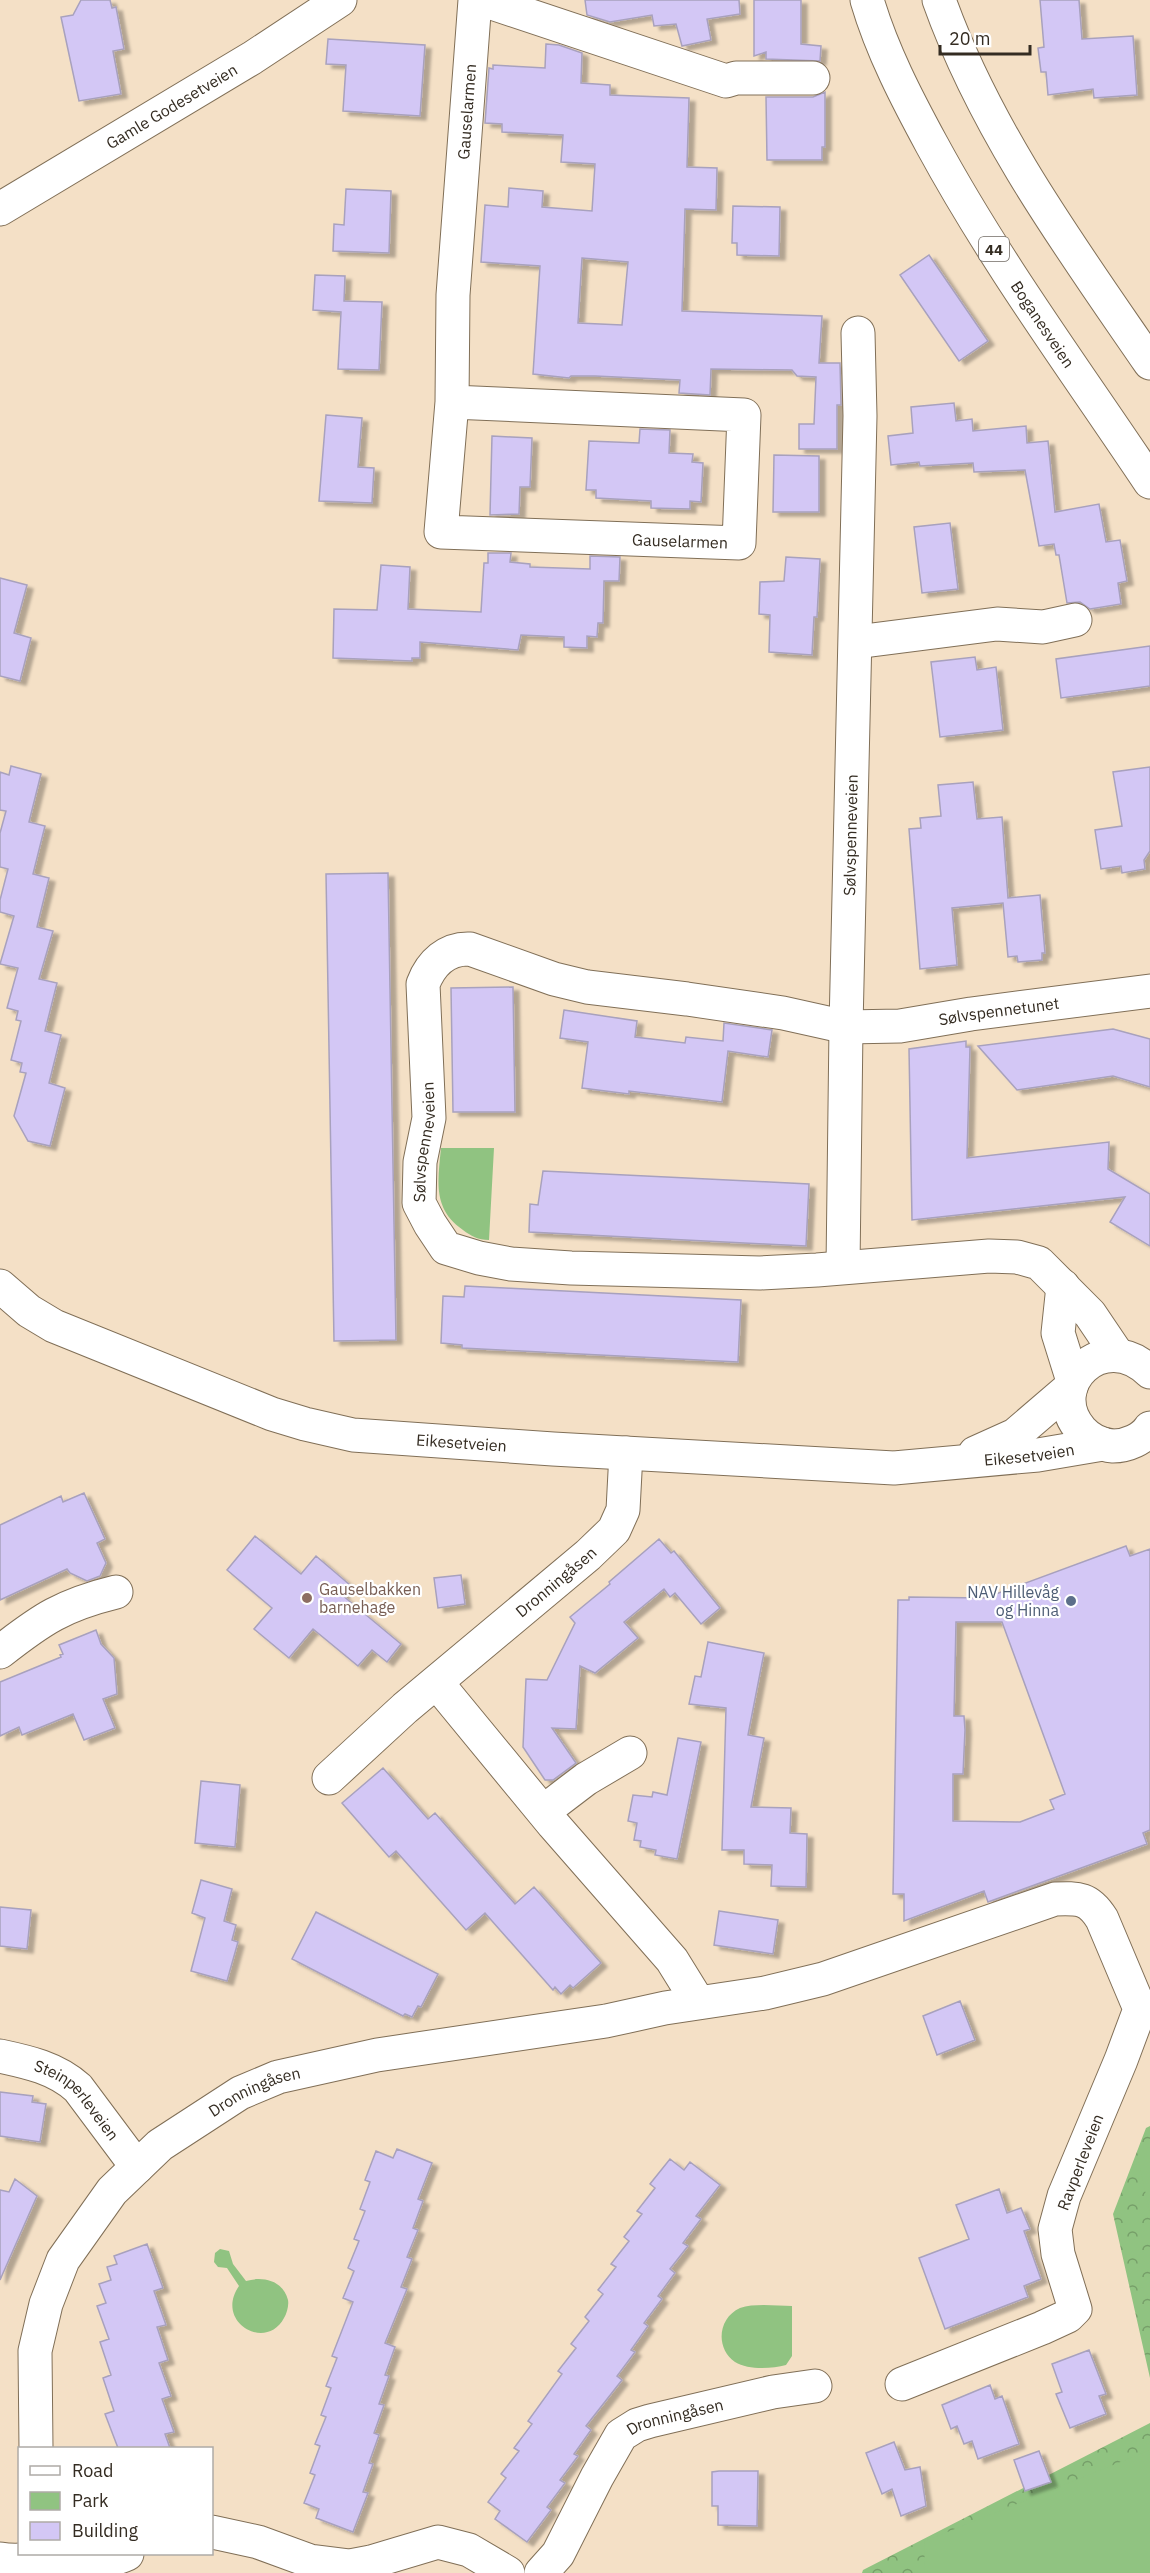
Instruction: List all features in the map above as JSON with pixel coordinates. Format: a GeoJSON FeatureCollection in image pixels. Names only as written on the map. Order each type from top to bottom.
{"type":"FeatureCollection","features":[{"type":"Feature","properties":{"kind":"street","name":"Gamle Godesetveien"},"geometry":{"type":"LineString","coordinates":[[0,209],[252,58],[340,0]]}},
{"type":"Feature","properties":{"kind":"street","name":"Gauselarmen"},"geometry":{"type":"LineString","coordinates":[[452,402],[744,415],[739,543],[441,532],[452,402],[453,295],[475,0]]}},
{"type":"Feature","properties":{"kind":"street"},"geometry":{"type":"LineString","coordinates":[[483,0],[726,81],[736,78],[813,78]]}},
{"type":"Feature","properties":{"kind":"street","name":"Boganesveien"},"geometry":{"type":"LineString","coordinates":[[867,0],[874,23],[903,91],[967,210],[1150,482]]}},
{"type":"Feature","properties":{"kind":"street"},"geometry":{"type":"LineString","coordinates":[[939,0],[967,69],[1017,163],[1150,363]]}},
{"type":"Feature","properties":{"kind":"street","name":"Sølvspenneveien"},"geometry":{"type":"LineString","coordinates":[[846,1027],[773,1012],[587,987],[554,979],[470,949],[456,948],[428,971],[423,984],[429,1118],[420,1162],[419,1203],[446,1248],[479,1258],[511,1264],[571,1268],[760,1273],[843,1267],[860,416],[858,333]]}},
{"type":"Feature","properties":{"kind":"street"},"geometry":{"type":"LineString","coordinates":[[856,642],[997,624],[1043,627],[1075,620]]}},
{"type":"Feature","properties":{"kind":"street","name":"Sølvspennetunet"},"geometry":{"type":"LineString","coordinates":[[846,1027],[900,1026],[971,1014],[1150,991]]}},
{"type":"Feature","properties":{"kind":"street"},"geometry":{"type":"LineString","coordinates":[[843,1267],[989,1256],[1017,1257],[1039,1263],[1135,1359]]}},
{"type":"Feature","properties":{"kind":"street","name":"Eikesetveien"},"geometry":{"type":"LineString","coordinates":[[0,1286],[29,1311],[54,1326],[272,1414],[353,1434],[626,1453],[894,1468],[1038,1455],[1102,1444],[1114,1446],[1132,1442],[1150,1428]]}},
{"type":"Feature","properties":{"kind":"street"},"geometry":{"type":"LineString","coordinates":[[1063,1286],[1058,1334],[1072,1384],[1069,1405],[1074,1422],[1086,1436],[1102,1444]]}},
{"type":"Feature","properties":{"kind":"street","name":"Eikesetveien"},"geometry":{"type":"LineString","coordinates":[[955,1463],[1015,1434],[1072,1384],[1084,1366],[1099,1357],[1135,1359]]}},
{"type":"Feature","properties":{"kind":"street","name":"Dronningåsen"},"geometry":{"type":"LineString","coordinates":[[329,1778],[398,1714],[588,1555],[614,1530],[623,1510],[626,1453]]}},
{"type":"Feature","properties":{"kind":"street"},"geometry":{"type":"LineString","coordinates":[[0,1652],[32,1626],[55,1612],[116,1592]]}},
{"type":"Feature","properties":{"kind":"street"},"geometry":{"type":"LineString","coordinates":[[437,1683],[553,1824],[672,1960],[698,2002]]}},
{"type":"Feature","properties":{"kind":"street"},"geometry":{"type":"LineString","coordinates":[[544,1812],[586,1779],[630,1753]]}},
{"type":"Feature","properties":{"kind":"street","name":"Ravperleveien"},"geometry":{"type":"LineString","coordinates":[[823,1979],[1056,1899],[1075,1898],[1094,1906],[1145,2008],[1064,2196],[1055,2229],[1058,2254],[1075,2308],[1068,2316],[1042,2328],[902,2384]]}},
{"type":"Feature","properties":{"kind":"street","name":"Dronningåsen"},"geometry":{"type":"LineString","coordinates":[[36,2447],[35,2351],[46,2304],[63,2260],[112,2191],[160,2145],[240,2093],[278,2077],[377,2055],[606,2021],[698,2002],[765,1993],[823,1979]]}},
{"type":"Feature","properties":{"kind":"street","name":"Steinperleveien"},"geometry":{"type":"LineString","coordinates":[[0,2056],[49,2069],[67,2078],[78,2088],[137,2168]]}},
{"type":"Feature","properties":{"kind":"street","name":"Dronningåsen"},"geometry":{"type":"LineString","coordinates":[[541,2573],[558,2554],[621,2435],[637,2425],[650,2421],[773,2392],[815,2386]]}},
{"type":"Feature","properties":{"kind":"street"},"geometry":{"type":"LineString","coordinates":[[213,2532],[258,2542],[310,2561],[350,2566],[438,2542],[469,2550],[508,2573]]}},
{"type":"Feature","properties":{"kind":"street"},"geometry":{"type":"LineString","coordinates":[[0,2559],[12,2562],[46,2555],[73,2562],[107,2560],[121,2555]]}},
{"type":"Feature","properties":{"kind":"green space"},"geometry":{"type":"Polygon","coordinates":[[[441,1148],[494,1148],[489,1240],[469,1234],[453,1222],[446,1213],[438,1182],[441,1148]]]}},
{"type":"Feature","properties":{"kind":"green space"},"geometry":{"type":"Polygon","coordinates":[[[1150,2126],[1150,2378],[1113,2214],[1146,2128],[1150,2126]]]}},
{"type":"Feature","properties":{"kind":"green space"},"geometry":{"type":"Polygon","coordinates":[[[1150,2155],[1150,2213],[1138,2159],[1150,2155]]]}},
{"type":"Feature","properties":{"kind":"green space"},"geometry":{"type":"Polygon","coordinates":[[[220,2249],[229,2251],[233,2264],[246,2281],[259,2279],[271,2281],[282,2288],[288,2302],[287,2311],[276,2328],[266,2332],[255,2332],[245,2328],[238,2321],[233,2311],[233,2299],[239,2286],[227,2268],[218,2267],[214,2262],[215,2253],[220,2249]]]}},
{"type":"Feature","properties":{"kind":"green space"},"geometry":{"type":"Polygon","coordinates":[[[766,2305],[792,2306],[792,2356],[786,2365],[753,2368],[740,2365],[724,2349],[723,2326],[727,2319],[740,2308],[766,2305]]]}},
{"type":"Feature","properties":{"kind":"green space"},"geometry":{"type":"Polygon","coordinates":[[[1150,2423],[1150,2573],[862,2573],[863,2570],[1150,2423]]]}},
{"type":"Feature","properties":{"kind":"green space"},"geometry":{"type":"Polygon","coordinates":[[[1150,2450],[1150,2573],[924,2573],[925,2541],[1150,2450]]]}},
{"type":"Feature","properties":{"kind":"building"},"geometry":{"type":"Polygon","coordinates":[[[81,0],[110,0],[112,8],[116,7],[124,49],[113,51],[121,94],[79,101],[61,17],[73,15],[81,0]]]}},
{"type":"Feature","properties":{"kind":"building"},"geometry":{"type":"Polygon","coordinates":[[[585,0],[739,0],[740,14],[707,19],[711,40],[682,46],[676,24],[654,26],[652,15],[610,22],[587,15],[585,0]]]}},
{"type":"Feature","properties":{"kind":"building"},"geometry":{"type":"Polygon","coordinates":[[[754,0],[801,0],[801,44],[821,46],[820,61],[766,59],[766,52],[754,56],[754,0]]]}},
{"type":"Feature","properties":{"kind":"building"},"geometry":{"type":"Polygon","coordinates":[[[1040,0],[1079,0],[1082,39],[1133,36],[1137,95],[1094,98],[1093,89],[1048,95],[1046,72],[1041,72],[1038,48],[1044,47],[1040,0]]]}},
{"type":"Feature","properties":{"kind":"building"},"geometry":{"type":"Polygon","coordinates":[[[328,39],[425,45],[420,116],[343,111],[346,65],[326,64],[328,39]]]}},
{"type":"Feature","properties":{"kind":"building"},"geometry":{"type":"Polygon","coordinates":[[[546,44],[559,45],[582,53],[581,83],[610,85],[610,95],[689,98],[687,167],[717,168],[716,210],[685,209],[682,311],[822,316],[819,363],[840,363],[841,405],[837,405],[837,449],[799,449],[799,424],[814,424],[816,377],[797,376],[792,370],[711,369],[710,395],[679,393],[680,380],[595,376],[571,376],[569,378],[533,374],[540,266],[481,262],[485,205],[508,207],[509,188],[543,191],[542,207],[592,211],[595,164],[561,162],[563,135],[502,132],[502,124],[485,123],[489,68],[493,69],[493,65],[545,68],[546,44]],[[582,258],[578,323],[622,325],[628,262],[582,258]]]}},
{"type":"Feature","properties":{"kind":"building"},"geometry":{"type":"Polygon","coordinates":[[[825,92],[825,147],[822,147],[822,160],[767,160],[766,97],[813,97],[825,92]]]}},
{"type":"Feature","properties":{"kind":"building"},"geometry":{"type":"Polygon","coordinates":[[[346,189],[391,191],[389,253],[333,251],[334,224],[344,225],[346,189]]]}},
{"type":"Feature","properties":{"kind":"building"},"geometry":{"type":"Polygon","coordinates":[[[733,206],[780,207],[779,256],[737,255],[737,243],[732,243],[733,206]]]}},
{"type":"Feature","properties":{"kind":"building"},"geometry":{"type":"Polygon","coordinates":[[[929,255],[988,341],[959,361],[900,275],[929,255]]]}},
{"type":"Feature","properties":{"kind":"building"},"geometry":{"type":"Polygon","coordinates":[[[315,275],[345,276],[344,301],[382,302],[379,370],[338,369],[341,312],[313,310],[315,275]]]}},
{"type":"Feature","properties":{"kind":"building"},"geometry":{"type":"Polygon","coordinates":[[[954,403],[956,421],[972,419],[973,431],[1026,426],[1027,443],[1048,441],[1055,512],[1099,504],[1106,542],[1120,540],[1127,581],[1118,583],[1121,604],[1090,609],[1080,602],[1067,603],[1059,555],[1056,555],[1054,544],[1039,546],[1025,470],[974,472],[973,463],[920,466],[919,462],[891,465],[888,436],[913,433],[911,407],[954,403]]]}},
{"type":"Feature","properties":{"kind":"building"},"geometry":{"type":"Polygon","coordinates":[[[326,415],[362,418],[358,467],[374,468],[372,503],[319,501],[326,415]]]}},
{"type":"Feature","properties":{"kind":"building"},"geometry":{"type":"Polygon","coordinates":[[[640,429],[670,430],[669,453],[693,454],[692,462],[703,463],[701,502],[690,501],[690,509],[651,508],[651,501],[596,498],[596,490],[586,490],[589,441],[639,443],[640,429]]]}},
{"type":"Feature","properties":{"kind":"building"},"geometry":{"type":"Polygon","coordinates":[[[492,436],[532,438],[530,487],[520,487],[519,514],[490,515],[492,436]]]}},
{"type":"Feature","properties":{"kind":"building"},"geometry":{"type":"Polygon","coordinates":[[[774,455],[819,456],[819,512],[773,512],[774,455]]]}},
{"type":"Feature","properties":{"kind":"building"},"geometry":{"type":"Polygon","coordinates":[[[950,523],[958,589],[922,593],[914,527],[950,523]]]}},
{"type":"Feature","properties":{"kind":"building"},"geometry":{"type":"Polygon","coordinates":[[[488,553],[511,553],[510,562],[530,564],[530,567],[590,569],[590,556],[620,557],[619,581],[604,581],[603,623],[598,623],[597,637],[587,636],[587,648],[564,647],[564,637],[521,635],[518,650],[420,642],[420,658],[412,658],[412,661],[333,658],[334,609],[377,610],[381,565],[410,567],[408,609],[481,612],[484,563],[488,563],[488,553]]]}},
{"type":"Feature","properties":{"kind":"building"},"geometry":{"type":"Polygon","coordinates":[[[786,557],[820,559],[817,617],[814,617],[812,655],[769,652],[770,615],[759,614],[760,582],[784,581],[786,557]]]}},
{"type":"Feature","properties":{"kind":"building"},"geometry":{"type":"Polygon","coordinates":[[[0,578],[27,585],[14,633],[31,638],[20,681],[0,676],[0,578]]]}},
{"type":"Feature","properties":{"kind":"building"},"geometry":{"type":"Polygon","coordinates":[[[1150,646],[1150,686],[1061,698],[1056,659],[1150,646]]]}},
{"type":"Feature","properties":{"kind":"building"},"geometry":{"type":"Polygon","coordinates":[[[975,657],[977,670],[996,667],[1003,730],[940,737],[931,662],[975,657]]]}},
{"type":"Feature","properties":{"kind":"building"},"geometry":{"type":"Polygon","coordinates":[[[11,766],[41,774],[29,822],[45,826],[33,874],[49,878],[37,927],[53,931],[39,979],[57,983],[45,1031],[61,1035],[49,1083],[65,1088],[50,1146],[28,1141],[14,1116],[26,1073],[20,1072],[22,1063],[11,1060],[21,1021],[16,1020],[18,1011],[7,1008],[18,968],[0,964],[14,916],[0,912],[0,900],[8,869],[0,867],[0,833],[6,811],[0,810],[0,772],[9,775],[11,766]]]}},
{"type":"Feature","properties":{"kind":"building"},"geometry":{"type":"Polygon","coordinates":[[[1150,767],[1150,851],[1144,860],[1145,869],[1122,873],[1121,866],[1101,869],[1095,830],[1122,826],[1113,772],[1150,767]]]}},
{"type":"Feature","properties":{"kind":"building"},"geometry":{"type":"Polygon","coordinates":[[[973,782],[977,819],[1002,817],[1008,898],[1040,895],[1045,953],[1042,953],[1042,960],[1018,962],[1017,956],[1008,957],[1003,903],[952,908],[957,965],[920,969],[909,829],[921,828],[920,818],[941,816],[938,785],[973,782]]]}},
{"type":"Feature","properties":{"kind":"building"},"geometry":{"type":"Polygon","coordinates":[[[388,873],[396,1340],[334,1341],[326,874],[388,873]]]}},
{"type":"Feature","properties":{"kind":"building"},"geometry":{"type":"Polygon","coordinates":[[[513,987],[515,1112],[453,1112],[451,988],[513,987]]]}},
{"type":"Feature","properties":{"kind":"building"},"geometry":{"type":"Polygon","coordinates":[[[564,1010],[637,1021],[635,1037],[685,1043],[686,1037],[723,1041],[724,1023],[772,1030],[768,1057],[728,1051],[722,1102],[582,1088],[588,1042],[560,1038],[564,1010]]]}},
{"type":"Feature","properties":{"kind":"building"},"geometry":{"type":"Polygon","coordinates":[[[1113,1029],[1150,1039],[1150,1087],[1113,1076],[1017,1090],[978,1046],[1113,1029]]]}},
{"type":"Feature","properties":{"kind":"building"},"geometry":{"type":"Polygon","coordinates":[[[966,1041],[966,1047],[970,1047],[967,1158],[1109,1142],[1108,1169],[1150,1194],[1150,1246],[1110,1222],[1125,1197],[912,1220],[909,1049],[966,1041]]]}},
{"type":"Feature","properties":{"kind":"building"},"geometry":{"type":"Polygon","coordinates":[[[543,1171],[809,1184],[806,1246],[529,1232],[530,1204],[538,1205],[543,1171]]]}},
{"type":"Feature","properties":{"kind":"building"},"geometry":{"type":"Polygon","coordinates":[[[465,1286],[741,1300],[738,1362],[462,1348],[462,1345],[441,1343],[443,1296],[464,1297],[465,1286]]]}},
{"type":"Feature","properties":{"kind":"building"},"geometry":{"type":"Polygon","coordinates":[[[84,1493],[105,1539],[97,1543],[106,1563],[100,1576],[87,1581],[70,1573],[67,1569],[0,1600],[0,1525],[61,1496],[63,1502],[84,1493]]]}},
{"type":"Feature","properties":{"kind":"building"},"geometry":{"type":"Polygon","coordinates":[[[255,1536],[301,1574],[316,1556],[350,1585],[342,1595],[401,1644],[387,1662],[372,1650],[358,1666],[313,1629],[289,1658],[254,1629],[272,1608],[227,1570],[255,1536]]]}},
{"type":"Feature","properties":{"kind":"building"},"geometry":{"type":"Polygon","coordinates":[[[659,1539],[671,1553],[674,1551],[720,1608],[701,1624],[675,1593],[670,1597],[664,1589],[624,1622],[638,1638],[595,1673],[580,1666],[576,1729],[552,1728],[576,1763],[553,1780],[545,1780],[523,1747],[526,1679],[547,1680],[575,1623],[570,1617],[659,1539]]]}},
{"type":"Feature","properties":{"kind":"building"},"geometry":{"type":"Polygon","coordinates":[[[1126,1546],[1130,1556],[1150,1549],[1150,1830],[1143,1833],[1147,1844],[988,1902],[984,1891],[904,1921],[904,1894],[893,1894],[898,1600],[909,1600],[909,1597],[985,1598],[1126,1546]],[[956,1622],[954,1716],[964,1716],[965,1730],[963,1774],[953,1774],[953,1821],[1020,1822],[1054,1809],[1050,1800],[1065,1794],[1002,1622],[956,1622]]]}},
{"type":"Feature","properties":{"kind":"building"},"geometry":{"type":"Polygon","coordinates":[[[461,1575],[465,1604],[438,1608],[434,1578],[461,1575]]]}},
{"type":"Feature","properties":{"kind":"building"},"geometry":{"type":"Polygon","coordinates":[[[96,1630],[101,1644],[114,1658],[117,1694],[103,1699],[115,1728],[84,1740],[73,1714],[22,1735],[19,1727],[0,1736],[0,1682],[61,1657],[60,1655],[63,1654],[59,1645],[96,1630]]]}},
{"type":"Feature","properties":{"kind":"building"},"geometry":{"type":"Polygon","coordinates":[[[708,1642],[764,1653],[748,1735],[764,1738],[751,1807],[791,1808],[790,1833],[807,1834],[806,1887],[771,1886],[772,1865],[744,1864],[744,1850],[722,1850],[726,1708],[689,1704],[695,1676],[701,1677],[708,1642]]]}},
{"type":"Feature","properties":{"kind":"building"},"geometry":{"type":"Polygon","coordinates":[[[678,1738],[701,1742],[677,1859],[655,1855],[656,1850],[640,1847],[641,1841],[634,1840],[637,1823],[628,1821],[633,1795],[652,1797],[653,1792],[667,1795],[678,1738]]]}},
{"type":"Feature","properties":{"kind":"building"},"geometry":{"type":"Polygon","coordinates":[[[383,1768],[428,1819],[435,1813],[515,1904],[534,1887],[601,1963],[573,1988],[570,1985],[561,1994],[555,1987],[553,1990],[485,1913],[466,1930],[396,1851],[389,1857],[342,1803],[383,1768]]]}},
{"type":"Feature","properties":{"kind":"building"},"geometry":{"type":"Polygon","coordinates":[[[201,1781],[240,1785],[235,1847],[195,1843],[201,1781]]]}},
{"type":"Feature","properties":{"kind":"building"},"geometry":{"type":"Polygon","coordinates":[[[201,1880],[232,1889],[224,1921],[236,1925],[232,1940],[238,1942],[227,1981],[191,1971],[205,1918],[192,1913],[201,1880]]]}},
{"type":"Feature","properties":{"kind":"building"},"geometry":{"type":"Polygon","coordinates":[[[0,1907],[31,1910],[27,1949],[0,1946],[0,1907]]]}},
{"type":"Feature","properties":{"kind":"building"},"geometry":{"type":"Polygon","coordinates":[[[719,1911],[778,1920],[773,1954],[714,1945],[719,1911]]]}},
{"type":"Feature","properties":{"kind":"building"},"geometry":{"type":"Polygon","coordinates":[[[316,1912],[438,1974],[421,2007],[418,2006],[412,2017],[405,2014],[403,2016],[292,1959],[316,1912]]]}},
{"type":"Feature","properties":{"kind":"building"},"geometry":{"type":"Polygon","coordinates":[[[960,2001],[975,2040],[937,2055],[923,2016],[960,2001]]]}},
{"type":"Feature","properties":{"kind":"building"},"geometry":{"type":"Polygon","coordinates":[[[0,2092],[33,2096],[32,2102],[46,2104],[40,2142],[0,2136],[0,2092]]]}},
{"type":"Feature","properties":{"kind":"building"},"geometry":{"type":"Polygon","coordinates":[[[397,2149],[432,2163],[418,2199],[423,2201],[413,2228],[418,2230],[407,2257],[412,2259],[401,2287],[407,2289],[385,2343],[395,2347],[385,2375],[389,2376],[379,2404],[384,2405],[374,2433],[379,2435],[369,2463],[373,2464],[363,2492],[368,2493],[353,2532],[316,2518],[319,2509],[304,2503],[315,2475],[310,2473],[320,2446],[315,2444],[326,2417],[321,2415],[331,2388],[326,2386],[337,2358],[332,2356],[353,2302],[343,2298],[354,2271],[348,2268],[359,2241],[354,2239],[365,2211],[360,2209],[370,2182],[365,2180],[376,2151],[393,2158],[397,2149]]]}},
{"type":"Feature","properties":{"kind":"building"},"geometry":{"type":"Polygon","coordinates":[[[670,2159],[684,2170],[690,2162],[720,2185],[696,2216],[701,2219],[683,2243],[688,2246],[670,2269],[675,2273],[658,2296],[662,2299],[644,2323],[648,2326],[631,2350],[635,2352],[617,2376],[622,2380],[586,2426],[591,2430],[574,2454],[578,2456],[560,2480],[565,2483],[547,2507],[551,2510],[527,2542],[495,2519],[500,2511],[488,2502],[506,2478],[501,2474],[519,2451],[514,2448],[532,2424],[528,2421],[562,2374],[558,2371],[576,2348],[571,2344],[589,2321],[585,2317],[603,2294],[598,2290],[616,2267],[611,2264],[629,2241],[624,2237],[642,2214],[637,2211],[655,2188],[650,2184],[670,2159]]]}},
{"type":"Feature","properties":{"kind":"building"},"geometry":{"type":"Polygon","coordinates":[[[15,2179],[37,2196],[0,2280],[0,2190],[9,2192],[15,2179]]]}},
{"type":"Feature","properties":{"kind":"building"},"geometry":{"type":"Polygon","coordinates":[[[999,2189],[1007,2213],[1021,2208],[1030,2229],[1024,2231],[1041,2279],[1024,2286],[1028,2297],[945,2329],[919,2258],[969,2239],[956,2205],[999,2189]]]}},
{"type":"Feature","properties":{"kind":"building"},"geometry":{"type":"Polygon","coordinates":[[[147,2244],[163,2288],[154,2291],[166,2325],[157,2327],[168,2360],[159,2363],[171,2396],[162,2399],[174,2432],[165,2434],[170,2447],[118,2447],[105,2414],[114,2411],[103,2378],[111,2375],[100,2342],[109,2339],[97,2306],[106,2303],[99,2284],[111,2280],[107,2267],[117,2264],[114,2256],[147,2244]]]}},
{"type":"Feature","properties":{"kind":"building"},"geometry":{"type":"Polygon","coordinates":[[[1089,2350],[1106,2394],[1099,2396],[1106,2414],[1070,2428],[1056,2394],[1062,2392],[1052,2364],[1089,2350]]]}},
{"type":"Feature","properties":{"kind":"building"},"geometry":{"type":"Polygon","coordinates":[[[990,2385],[995,2399],[1002,2396],[1019,2444],[978,2459],[972,2441],[964,2444],[957,2426],[951,2429],[942,2405],[990,2385]]]}},
{"type":"Feature","properties":{"kind":"building"},"geometry":{"type":"Polygon","coordinates":[[[894,2442],[905,2470],[920,2467],[926,2506],[901,2516],[892,2489],[882,2494],[866,2453],[894,2442]]]}},
{"type":"Feature","properties":{"kind":"building"},"geometry":{"type":"Polygon","coordinates":[[[1039,2451],[1051,2482],[1025,2491],[1014,2460],[1039,2451]]]}},
{"type":"Feature","properties":{"kind":"building"},"geometry":{"type":"Polygon","coordinates":[[[758,2471],[757,2526],[718,2525],[718,2506],[712,2506],[712,2472],[758,2471]]]}},
{"type":"Feature","properties":{"kind":"place","name":"Gauselbakken barnehage"},"geometry":{"type":"Point","coordinates":[307,1598]}},
{"type":"Feature","properties":{"kind":"place","name":"NAV Hillevåg og Hinna"},"geometry":{"type":"Point","coordinates":[1071,1601]}}]}
